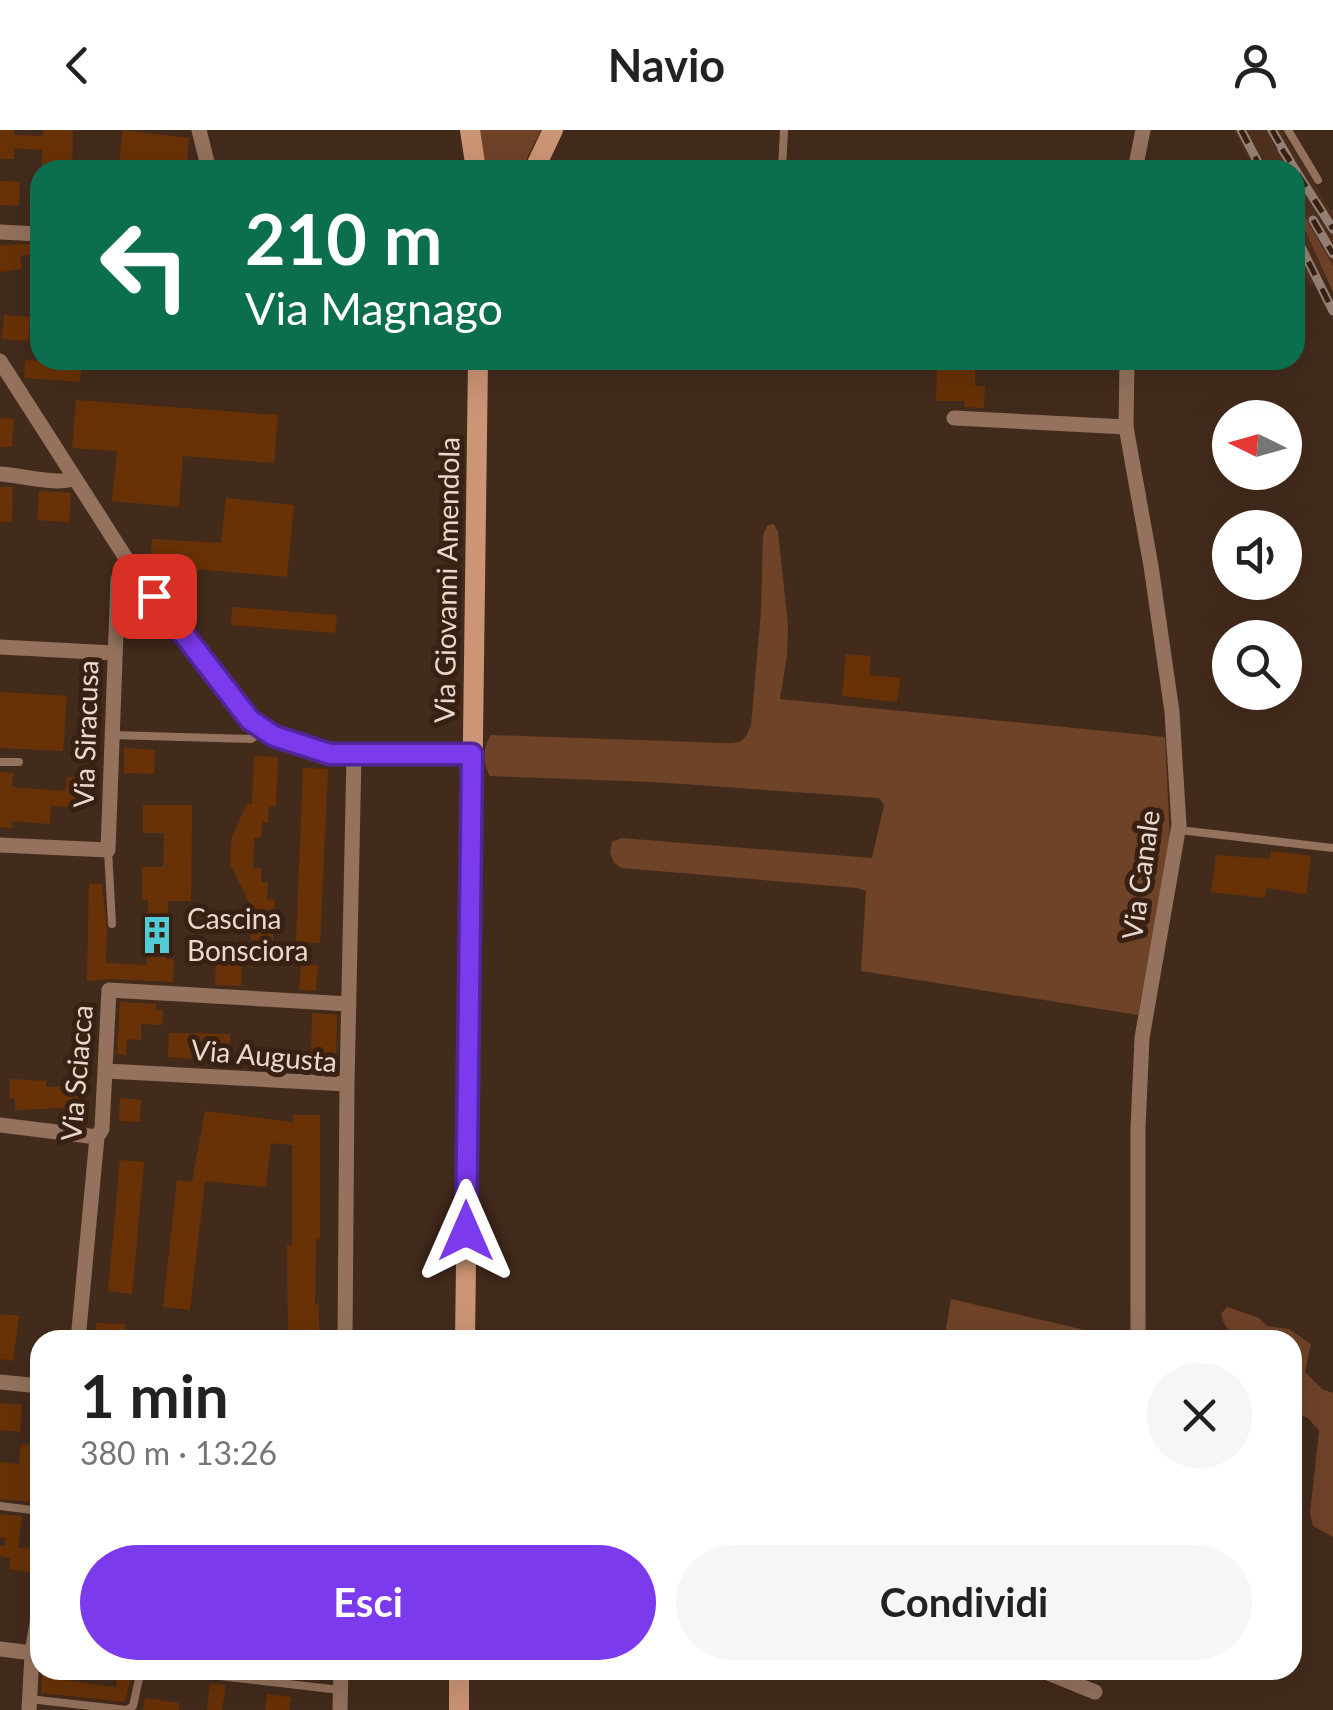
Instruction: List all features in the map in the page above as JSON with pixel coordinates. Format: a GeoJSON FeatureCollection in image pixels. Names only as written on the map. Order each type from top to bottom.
{"type":"FeatureCollection","features":[{"type":"Feature","properties":{"kind":"main road"},"geometry":{"type":"LineString","coordinates":[[470,130],[474,160]]}},
{"type":"Feature","properties":{"kind":"main road"},"geometry":{"type":"LineString","coordinates":[[539,160],[554,130]]}},
{"type":"Feature","properties":{"kind":"main road","name":"Via Giovanni Amendola"},"geometry":{"type":"LineString","coordinates":[[465,1330],[478,370]]}},
{"type":"Feature","properties":{"kind":"main road"},"geometry":{"type":"LineString","coordinates":[[459,1710],[460,1680]]}},
{"type":"Feature","properties":{"kind":"street"},"geometry":{"type":"LineString","coordinates":[[199,130],[206,160]]}},
{"type":"Feature","properties":{"kind":"street"},"geometry":{"type":"LineString","coordinates":[[1137,160],[1143,130]]}},
{"type":"Feature","properties":{"kind":"street"},"geometry":{"type":"LineString","coordinates":[[0,232],[30,234]]}},
{"type":"Feature","properties":{"kind":"street"},"geometry":{"type":"LineString","coordinates":[[0,361],[132,566],[198,658],[250,720],[264,731],[315,752],[354,756],[371,752],[472,754]]}},
{"type":"Feature","properties":{"kind":"street","name":"Via Canale"},"geometry":{"type":"LineString","coordinates":[[1127,370],[1126,428],[1152,566],[1172,712],[1178,830],[1142,1038],[1138,1330]]}},
{"type":"Feature","properties":{"kind":"street"},"geometry":{"type":"LineString","coordinates":[[954,418],[1126,428]]}},
{"type":"Feature","properties":{"kind":"street"},"geometry":{"type":"LineString","coordinates":[[32,476],[62,458]]}},
{"type":"Feature","properties":{"kind":"street"},"geometry":{"type":"LineString","coordinates":[[0,474],[63,483],[75,478]]}},
{"type":"Feature","properties":{"kind":"street","name":"Via Siracusa"},"geometry":{"type":"LineString","coordinates":[[0,846],[108,850],[118,579],[132,566]]}},
{"type":"Feature","properties":{"kind":"street"},"geometry":{"type":"LineString","coordinates":[[0,647],[114,653]]}},
{"type":"Feature","properties":{"kind":"street"},"geometry":{"type":"LineString","coordinates":[[348,1084],[354,756]]}},
{"type":"Feature","properties":{"kind":"street","name":"Via Sciacca"},"geometry":{"type":"LineString","coordinates":[[79,1330],[97,1137],[102,1129],[109,990],[349,1004]]}},
{"type":"Feature","properties":{"kind":"street","name":"Via Augusta"},"geometry":{"type":"LineString","coordinates":[[106,1070],[348,1084],[345,1330]]}},
{"type":"Feature","properties":{"kind":"street"},"geometry":{"type":"LineString","coordinates":[[0,1125],[97,1137]]}},
{"type":"Feature","properties":{"kind":"street"},"geometry":{"type":"LineString","coordinates":[[0,1382],[30,1385]]}},
{"type":"Feature","properties":{"kind":"street"},"geometry":{"type":"LineString","coordinates":[[0,1649],[30,1653]]}},
{"type":"Feature","properties":{"kind":"street"},"geometry":{"type":"LineString","coordinates":[[340,1680],[340,1710]]}},
{"type":"Feature","properties":{"kind":"street"},"geometry":{"type":"LineString","coordinates":[[1066,1680],[1095,1692]]}},
{"type":"Feature","properties":{"kind":"lane"},"geometry":{"type":"LineString","coordinates":[[782,160],[784,130]]}},
{"type":"Feature","properties":{"kind":"lane"},"geometry":{"type":"LineString","coordinates":[[1288,130],[1318,180]]}},
{"type":"Feature","properties":{"kind":"lane"},"geometry":{"type":"LineString","coordinates":[[111,735],[251,739],[264,731]]}},
{"type":"Feature","properties":{"kind":"lane"},"geometry":{"type":"LineString","coordinates":[[0,762],[20,762]]}},
{"type":"Feature","properties":{"kind":"lane"},"geometry":{"type":"LineString","coordinates":[[1178,830],[1333,848]]}},
{"type":"Feature","properties":{"kind":"lane","name":"Via Siracusa"},"geometry":{"type":"LineString","coordinates":[[108,850],[112,924]]}},
{"type":"Feature","properties":{"kind":"lane"},"geometry":{"type":"LineString","coordinates":[[0,1506],[30,1510]]}},
{"type":"Feature","properties":{"kind":"lane"},"geometry":{"type":"LineString","coordinates":[[29,1704],[128,1710],[134,1706],[139,1680]]}},
{"type":"Feature","properties":{"kind":"lane"},"geometry":{"type":"LineString","coordinates":[[254,1680],[340,1690]]}},
{"type":"Feature","properties":{"kind":"shaded area"},"geometry":{"type":"Polygon","coordinates":[[[476,130],[541,130],[526,160],[480,160],[476,130]]]}},
{"type":"Feature","properties":{"kind":"shaded area"},"geometry":{"type":"Polygon","coordinates":[[[1234,130],[1281,130],[1300,160],[1249,160],[1234,130]]]}},
{"type":"Feature","properties":{"kind":"shaded area"},"geometry":{"type":"Polygon","coordinates":[[[1305,168],[1333,213],[1333,266],[1305,217],[1305,168]]]}},
{"type":"Feature","properties":{"kind":"shaded area"},"geometry":{"type":"Polygon","coordinates":[[[1305,217],[1333,266],[1333,292],[1305,230],[1305,217]]]}},
{"type":"Feature","properties":{"kind":"shaded area"},"geometry":{"type":"Polygon","coordinates":[[[1305,231],[1326,278],[1310,286],[1305,276],[1305,231]]]}},
{"type":"Feature","properties":{"kind":"shaded area"},"geometry":{"type":"Polygon","coordinates":[[[774,524],[788,625],[780,699],[1165,737],[1170,840],[1138,1015],[861,971],[866,891],[622,868],[614,863],[610,853],[612,842],[621,838],[872,858],[884,805],[879,798],[654,782],[490,776],[484,755],[491,735],[730,743],[742,740],[751,725],[763,535],[768,525],[774,524]]]}},
{"type":"Feature","properties":{"kind":"shaded area"},"geometry":{"type":"Polygon","coordinates":[[[951,1299],[1085,1330],[946,1330],[951,1299]]]}},
{"type":"Feature","properties":{"kind":"shaded area"},"geometry":{"type":"Polygon","coordinates":[[[1227,1307],[1259,1318],[1267,1326],[1290,1330],[1229,1330],[1221,1314],[1227,1307]]]}},
{"type":"Feature","properties":{"kind":"shaded area"},"geometry":{"type":"Polygon","coordinates":[[[1302,1338],[1311,1344],[1305,1372],[1322,1389],[1333,1393],[1333,1537],[1313,1526],[1310,1513],[1319,1431],[1302,1416],[1302,1338]]]}},
{"type":"Feature","properties":{"kind":"building"},"geometry":{"type":"Polygon","coordinates":[[[0,130],[14,130],[14,135],[43,136],[43,130],[73,130],[72,160],[42,160],[42,150],[14,148],[14,159],[0,159],[0,130]]]}},
{"type":"Feature","properties":{"kind":"building"},"geometry":{"type":"Polygon","coordinates":[[[122,130],[189,138],[187,160],[120,160],[122,130]]]}},
{"type":"Feature","properties":{"kind":"building"},"geometry":{"type":"Polygon","coordinates":[[[0,181],[20,182],[19,206],[0,205],[0,181]]]}},
{"type":"Feature","properties":{"kind":"building"},"geometry":{"type":"Polygon","coordinates":[[[30,244],[30,254],[20,256],[22,269],[0,272],[0,246],[30,244]]]}},
{"type":"Feature","properties":{"kind":"building"},"geometry":{"type":"Polygon","coordinates":[[[4,315],[30,317],[28,341],[2,339],[4,315]]]}},
{"type":"Feature","properties":{"kind":"building"},"geometry":{"type":"Polygon","coordinates":[[[25,360],[30,360],[30,370],[81,370],[80,382],[24,378],[25,360]]]}},
{"type":"Feature","properties":{"kind":"building"},"geometry":{"type":"Polygon","coordinates":[[[937,370],[975,370],[975,386],[985,386],[984,408],[964,407],[965,401],[936,401],[937,370]]]}},
{"type":"Feature","properties":{"kind":"building"},"geometry":{"type":"Polygon","coordinates":[[[76,400],[278,415],[274,463],[183,456],[179,507],[112,501],[117,451],[72,448],[76,400]]]}},
{"type":"Feature","properties":{"kind":"building"},"geometry":{"type":"Polygon","coordinates":[[[0,418],[14,419],[12,447],[0,447],[0,418]]]}},
{"type":"Feature","properties":{"kind":"building"},"geometry":{"type":"Polygon","coordinates":[[[0,487],[13,487],[12,522],[0,522],[0,487]]]}},
{"type":"Feature","properties":{"kind":"building"},"geometry":{"type":"Polygon","coordinates":[[[39,491],[71,493],[69,522],[37,520],[39,491]]]}},
{"type":"Feature","properties":{"kind":"building"},"geometry":{"type":"Polygon","coordinates":[[[226,498],[294,505],[287,577],[150,565],[152,539],[221,543],[226,498]]]}},
{"type":"Feature","properties":{"kind":"building"},"geometry":{"type":"Polygon","coordinates":[[[232,607],[337,615],[335,633],[231,625],[232,607]]]}},
{"type":"Feature","properties":{"kind":"building"},"geometry":{"type":"Polygon","coordinates":[[[846,654],[871,656],[869,675],[900,678],[897,702],[842,696],[846,654]]]}},
{"type":"Feature","properties":{"kind":"building"},"geometry":{"type":"Polygon","coordinates":[[[0,692],[67,696],[63,751],[0,748],[0,692]]]}},
{"type":"Feature","properties":{"kind":"building"},"geometry":{"type":"Polygon","coordinates":[[[124,748],[155,750],[154,774],[124,773],[124,748]]]}},
{"type":"Feature","properties":{"kind":"building"},"geometry":{"type":"Polygon","coordinates":[[[254,756],[278,757],[276,806],[269,806],[268,823],[262,822],[261,838],[254,838],[253,868],[261,868],[261,882],[268,883],[267,899],[275,900],[273,941],[251,940],[253,911],[230,864],[232,836],[247,804],[252,804],[254,756]]]}},
{"type":"Feature","properties":{"kind":"building"},"geometry":{"type":"Polygon","coordinates":[[[303,768],[328,769],[320,943],[296,942],[303,768]]]}},
{"type":"Feature","properties":{"kind":"building"},"geometry":{"type":"Polygon","coordinates":[[[0,772],[13,773],[12,787],[66,791],[67,777],[88,778],[86,808],[51,806],[50,824],[13,821],[12,828],[0,827],[0,772]]]}},
{"type":"Feature","properties":{"kind":"building"},"geometry":{"type":"Polygon","coordinates":[[[143,805],[192,805],[191,901],[168,901],[166,959],[174,959],[173,982],[87,981],[89,884],[102,884],[106,963],[147,965],[148,900],[142,900],[142,867],[163,867],[164,833],[143,833],[143,805]]]}},
{"type":"Feature","properties":{"kind":"building"},"geometry":{"type":"Polygon","coordinates":[[[1271,851],[1311,856],[1306,894],[1266,888],[1265,898],[1211,892],[1216,855],[1270,859],[1271,851]]]}},
{"type":"Feature","properties":{"kind":"building"},"geometry":{"type":"Polygon","coordinates":[[[216,959],[242,960],[241,986],[215,985],[216,959]]]}},
{"type":"Feature","properties":{"kind":"building"},"geometry":{"type":"Polygon","coordinates":[[[301,964],[318,965],[316,991],[299,990],[301,964]]]}},
{"type":"Feature","properties":{"kind":"building"},"geometry":{"type":"Polygon","coordinates":[[[120,1002],[156,1004],[156,1010],[163,1010],[162,1025],[141,1024],[141,1040],[127,1039],[126,1055],[117,1054],[120,1002]]]}},
{"type":"Feature","properties":{"kind":"building"},"geometry":{"type":"Polygon","coordinates":[[[312,1013],[337,1015],[336,1059],[311,1059],[312,1013]]]}},
{"type":"Feature","properties":{"kind":"building"},"geometry":{"type":"Polygon","coordinates":[[[169,1033],[230,1034],[230,1048],[196,1050],[195,1059],[168,1057],[169,1033]]]}},
{"type":"Feature","properties":{"kind":"building"},"geometry":{"type":"Polygon","coordinates":[[[10,1079],[46,1081],[46,1087],[85,1086],[86,1107],[15,1110],[15,1098],[9,1098],[10,1079]]]}},
{"type":"Feature","properties":{"kind":"building"},"geometry":{"type":"Polygon","coordinates":[[[120,1098],[141,1100],[140,1122],[119,1121],[120,1098]]]}},
{"type":"Feature","properties":{"kind":"building"},"geometry":{"type":"Polygon","coordinates":[[[205,1111],[293,1122],[293,1115],[320,1115],[320,1239],[316,1238],[315,1304],[319,1305],[319,1330],[288,1330],[292,1145],[271,1143],[266,1187],[205,1181],[190,1310],[163,1307],[177,1180],[192,1182],[205,1111]]]}},
{"type":"Feature","properties":{"kind":"building"},"geometry":{"type":"Polygon","coordinates":[[[120,1160],[144,1162],[132,1294],[108,1291],[120,1160]]]}},
{"type":"Feature","properties":{"kind":"building"},"geometry":{"type":"Polygon","coordinates":[[[0,1314],[19,1316],[13,1361],[0,1359],[0,1314]]]}},
{"type":"Feature","properties":{"kind":"building"},"geometry":{"type":"Polygon","coordinates":[[[96,1323],[125,1324],[125,1330],[96,1330],[96,1323]]]}},
{"type":"Feature","properties":{"kind":"building"},"geometry":{"type":"Polygon","coordinates":[[[0,1403],[22,1405],[20,1432],[0,1430],[0,1403]]]}},
{"type":"Feature","properties":{"kind":"building"},"geometry":{"type":"Polygon","coordinates":[[[21,1444],[30,1445],[30,1502],[0,1499],[0,1462],[19,1464],[21,1444]]]}},
{"type":"Feature","properties":{"kind":"building"},"geometry":{"type":"Polygon","coordinates":[[[0,1514],[22,1516],[18,1547],[30,1549],[30,1572],[9,1569],[11,1558],[0,1556],[0,1545],[5,1546],[6,1538],[0,1537],[0,1514]]]}},
{"type":"Feature","properties":{"kind":"building"},"geometry":{"type":"Polygon","coordinates":[[[42,1680],[116,1687],[117,1680],[130,1680],[125,1702],[41,1693],[42,1680]]]}},
{"type":"Feature","properties":{"kind":"building"},"geometry":{"type":"Polygon","coordinates":[[[210,1683],[226,1685],[222,1710],[207,1710],[210,1683]]]}},
{"type":"Feature","properties":{"kind":"building"},"geometry":{"type":"Polygon","coordinates":[[[267,1694],[291,1697],[289,1710],[265,1710],[267,1694]]]}},
{"type":"Feature","properties":{"kind":"building"},"geometry":{"type":"Polygon","coordinates":[[[145,1698],[179,1703],[179,1710],[143,1710],[145,1698]]]}},
{"type":"Feature","properties":{"kind":"railway"},"geometry":{"type":"LineString","coordinates":[[1241,130],[1257,160]]}},
{"type":"Feature","properties":{"kind":"railway"},"geometry":{"type":"LineString","coordinates":[[1272,130],[1289,160]]}},
{"type":"Feature","properties":{"kind":"railway"},"geometry":{"type":"LineString","coordinates":[[1282,149],[1289,160]]}},
{"type":"Feature","properties":{"kind":"railway"},"geometry":{"type":"LineString","coordinates":[[1305,185],[1333,229]]}},
{"type":"Feature","properties":{"kind":"railway"},"geometry":{"type":"LineString","coordinates":[[1313,220],[1333,254]]}},
{"type":"Feature","properties":{"kind":"railway"},"geometry":{"type":"LineString","coordinates":[[1305,255],[1333,311]]}},
{"type":"Feature","properties":{"kind":"place","name":"Cascina Bonsciora"},"geometry":{"type":"Point","coordinates":[157,935]}},
{"type":"Feature","properties":{"kind":"route"},"geometry":{"type":"LineString","coordinates":[[154,596],[198,658],[250,720],[274,736],[330,754],[472,754],[466,1231]]}}]}
